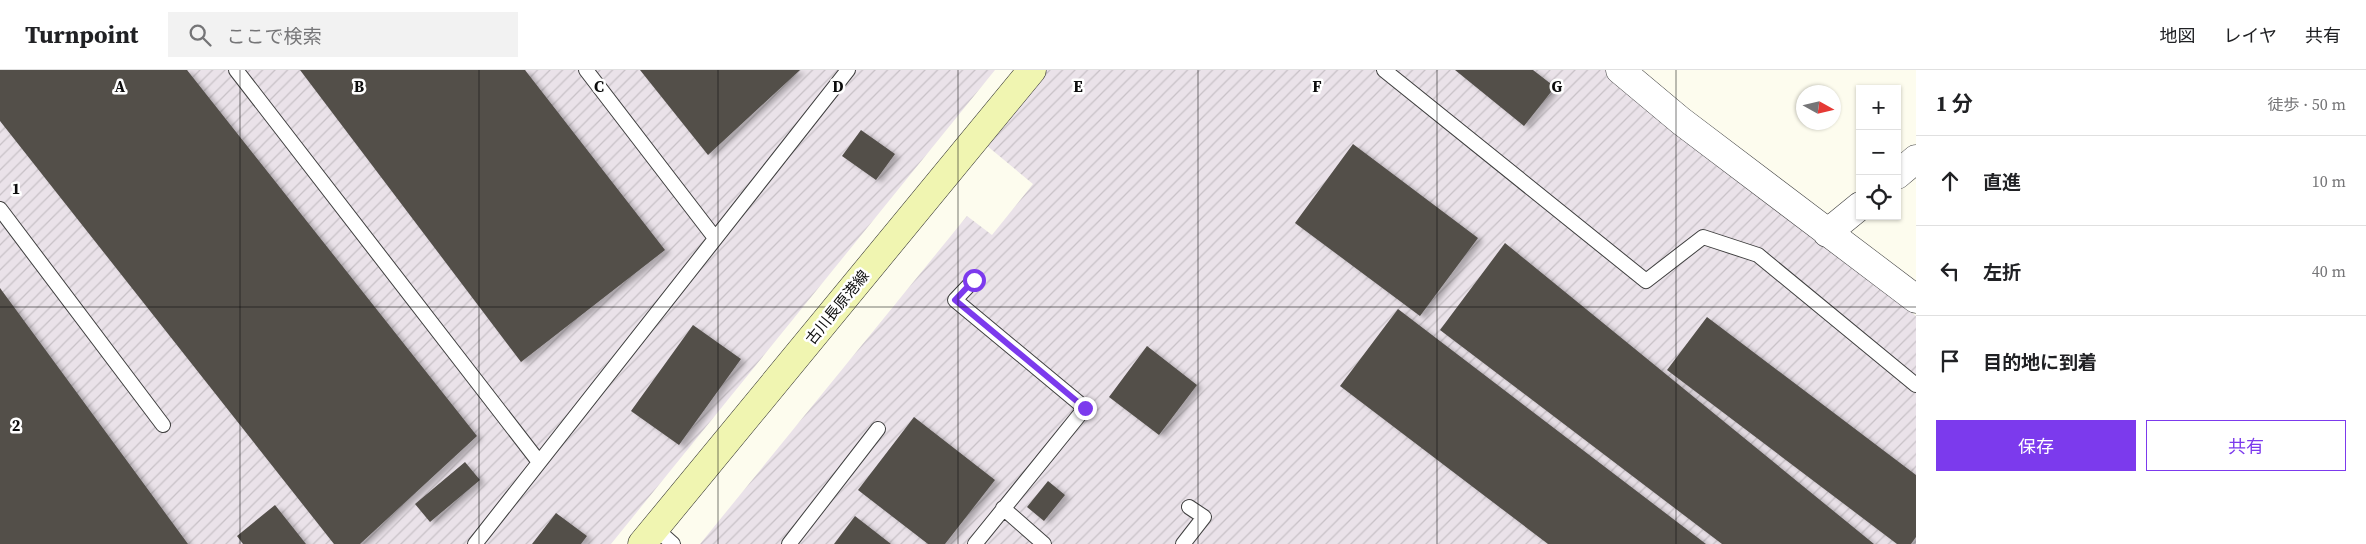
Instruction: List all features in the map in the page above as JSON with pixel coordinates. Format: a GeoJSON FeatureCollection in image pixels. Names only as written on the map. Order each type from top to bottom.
{"type":"FeatureCollection","features":[{"type":"Feature","properties":{"kind":"main road","name":"古川長原港線"},"geometry":{"type":"LineString","coordinates":[[657,539],[1032,70]]}},
{"type":"Feature","properties":{"kind":"street"},"geometry":{"type":"LineString","coordinates":[[1620,70],[1681,121],[1916,299]]}},
{"type":"Feature","properties":{"kind":"street"},"geometry":{"type":"LineString","coordinates":[[1901,172],[1916,160]]}},
{"type":"Feature","properties":{"kind":"street"},"geometry":{"type":"LineString","coordinates":[[1827,233],[1856,209]]}},
{"type":"Feature","properties":{"kind":"lane"},"geometry":{"type":"LineString","coordinates":[[236,70],[539,462]]}},
{"type":"Feature","properties":{"kind":"lane"},"geometry":{"type":"LineString","coordinates":[[586,70],[716,238]]}},
{"type":"Feature","properties":{"kind":"lane"},"geometry":{"type":"LineString","coordinates":[[475,544],[848,70]]}},
{"type":"Feature","properties":{"kind":"lane"},"geometry":{"type":"LineString","coordinates":[[1384,70],[1646,281],[1703,237],[1758,255],[1916,385]]}},
{"type":"Feature","properties":{"kind":"lane"},"geometry":{"type":"LineString","coordinates":[[0,210],[163,425]]}},
{"type":"Feature","properties":{"kind":"lane"},"geometry":{"type":"LineString","coordinates":[[974,280],[955,300],[1085,408],[975,544]]}},
{"type":"Feature","properties":{"kind":"lane"},"geometry":{"type":"LineString","coordinates":[[789,544],[878,428]]}},
{"type":"Feature","properties":{"kind":"lane"},"geometry":{"type":"LineString","coordinates":[[1183,544],[1204,517],[1188,507]]}},
{"type":"Feature","properties":{"kind":"lane"},"geometry":{"type":"LineString","coordinates":[[1004,508],[1044,544]]}},
{"type":"Feature","properties":{"kind":"shaded area"},"geometry":{"type":"Polygon","coordinates":[[[0,70],[995,70],[611,544],[0,544],[0,70]]]}},
{"type":"Feature","properties":{"kind":"shaded area"},"geometry":{"type":"Polygon","coordinates":[[[1046,70],[1608,70],[1916,316],[1916,544],[700,544],[967,216],[992,235],[1033,184],[986,145],[1046,70]]]}},
{"type":"Feature","properties":{"kind":"building"},"geometry":{"type":"Polygon","coordinates":[[[0,70],[187,70],[477,436],[360,544],[334,544],[0,121],[0,70]]]}},
{"type":"Feature","properties":{"kind":"building"},"geometry":{"type":"Polygon","coordinates":[[[300,70],[525,70],[665,250],[521,362],[300,70]]]}},
{"type":"Feature","properties":{"kind":"building"},"geometry":{"type":"Polygon","coordinates":[[[640,70],[800,70],[708,155],[640,70]]]}},
{"type":"Feature","properties":{"kind":"building"},"geometry":{"type":"Polygon","coordinates":[[[1455,70],[1533,70],[1555,87],[1524,126],[1455,70]]]}},
{"type":"Feature","properties":{"kind":"building"},"geometry":{"type":"Polygon","coordinates":[[[861,130],[895,154],[876,180],[842,156],[861,130]]]}},
{"type":"Feature","properties":{"kind":"building"},"geometry":{"type":"Polygon","coordinates":[[[1353,144],[1478,238],[1420,316],[1295,223],[1353,144]]]}},
{"type":"Feature","properties":{"kind":"building"},"geometry":{"type":"Polygon","coordinates":[[[1505,243],[1874,544],[1722,544],[1440,330],[1505,243]]]}},
{"type":"Feature","properties":{"kind":"building"},"geometry":{"type":"Polygon","coordinates":[[[0,288],[188,544],[0,544],[0,288]]]}},
{"type":"Feature","properties":{"kind":"building"},"geometry":{"type":"Polygon","coordinates":[[[1398,309],[1706,544],[1548,544],[1340,386],[1398,309]]]}},
{"type":"Feature","properties":{"kind":"building"},"geometry":{"type":"Polygon","coordinates":[[[1707,317],[1916,475],[1916,537],[1911,544],[1897,544],[1667,370],[1707,317]]]}},
{"type":"Feature","properties":{"kind":"building"},"geometry":{"type":"Polygon","coordinates":[[[693,325],[741,359],[679,445],[631,411],[693,325]]]}},
{"type":"Feature","properties":{"kind":"building"},"geometry":{"type":"Polygon","coordinates":[[[1147,346],[1197,385],[1159,435],[1109,397],[1147,346]]]}},
{"type":"Feature","properties":{"kind":"building"},"geometry":{"type":"Polygon","coordinates":[[[914,417],[995,480],[945,544],[928,544],[858,490],[914,417]]]}},
{"type":"Feature","properties":{"kind":"building"},"geometry":{"type":"Polygon","coordinates":[[[465,462],[480,480],[430,522],[415,504],[465,462]]]}},
{"type":"Feature","properties":{"kind":"building"},"geometry":{"type":"Polygon","coordinates":[[[1048,481],[1065,495],[1044,521],[1027,507],[1048,481]]]}},
{"type":"Feature","properties":{"kind":"building"},"geometry":{"type":"Polygon","coordinates":[[[275,505],[306,544],[243,544],[237,536],[275,505]]]}},
{"type":"Feature","properties":{"kind":"building"},"geometry":{"type":"Polygon","coordinates":[[[556,513],[587,536],[581,544],[532,544],[556,513]]]}},
{"type":"Feature","properties":{"kind":"building"},"geometry":{"type":"Polygon","coordinates":[[[855,516],[891,544],[834,544],[855,516]]]}},
{"type":"Feature","properties":{"kind":"route"},"geometry":{"type":"LineString","coordinates":[[974,280],[955,300],[1085,408]]}}]}
